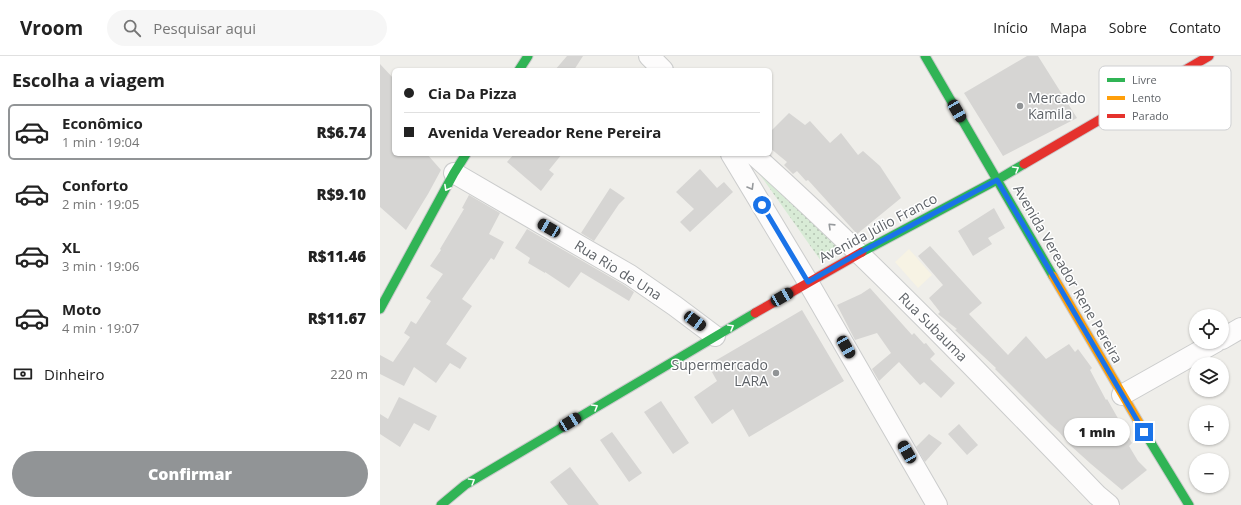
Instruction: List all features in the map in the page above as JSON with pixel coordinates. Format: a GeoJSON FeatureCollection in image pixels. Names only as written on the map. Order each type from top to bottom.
{"type":"FeatureCollection","features":[{"type":"Feature","properties":{"kind":"main road"},"geometry":{"type":"LineString","coordinates":[[520,68],[528,56]]}},
{"type":"Feature","properties":{"kind":"main road","name":"Avenida Vereador Rene Pereira"},"geometry":{"type":"LineString","coordinates":[[925,56],[1122,395],[1189,505]]}},
{"type":"Feature","properties":{"kind":"main road","name":"Avenida Júlio Franco"},"geometry":{"type":"LineString","coordinates":[[1192,66],[1209,56]]}},
{"type":"Feature","properties":{"kind":"main road","name":"Avenida Júlio Franco"},"geometry":{"type":"LineString","coordinates":[[441,505],[465,485],[715,336],[859,253],[997,180],[1099,120]]}},
{"type":"Feature","properties":{"kind":"main road"},"geometry":{"type":"LineString","coordinates":[[380,309],[465,156]]}},
{"type":"Feature","properties":{"kind":"street"},"geometry":{"type":"LineString","coordinates":[[649,56],[661,68]]}},
{"type":"Feature","properties":{"kind":"street"},"geometry":{"type":"LineString","coordinates":[[732,156],[808,282],[937,505]]}},
{"type":"Feature","properties":{"kind":"street","name":"Rua Subauma"},"geometry":{"type":"LineString","coordinates":[[755,156],[795,191],[859,253],[962,355],[1109,505]]}},
{"type":"Feature","properties":{"kind":"street","name":"Rua Rio de Una"},"geometry":{"type":"LineString","coordinates":[[454,174],[630,275],[715,336]]}},
{"type":"Feature","properties":{"kind":"street"},"geometry":{"type":"LineString","coordinates":[[1229,334],[1241,328]]}},
{"type":"Feature","properties":{"kind":"street"},"geometry":{"type":"LineString","coordinates":[[1122,395],[1204,349]]}},
{"type":"Feature","properties":{"kind":"shaded area"},"geometry":{"type":"Polygon","coordinates":[[[909,249],[932,275],[918,288],[895,262],[909,249]]]}},
{"type":"Feature","properties":{"kind":"green space"},"geometry":{"type":"Polygon","coordinates":[[[747,156],[841,243],[821,261],[747,156]]]}},
{"type":"Feature","properties":{"kind":"building"},"geometry":{"type":"Polygon","coordinates":[[[567,56],[583,56],[575,68],[557,68],[567,56]]]}},
{"type":"Feature","properties":{"kind":"building","name":"Mercado Kamila"},"geometry":{"type":"Polygon","coordinates":[[[1027,56],[1038,56],[1077,118],[1003,156],[964,93],[1027,56]]]}},
{"type":"Feature","properties":{"kind":"building"},"geometry":{"type":"Polygon","coordinates":[[[380,64],[392,77],[392,156],[429,156],[441,170],[406,230],[380,207],[380,64]]]}},
{"type":"Feature","properties":{"kind":"building"},"geometry":{"type":"Polygon","coordinates":[[[789,113],[805,125],[810,121],[830,143],[841,133],[858,155],[863,151],[880,166],[901,198],[857,234],[808,180],[806,181],[797,171],[793,174],[784,165],[787,162],[772,150],[772,130],[789,113]]]}},
{"type":"Feature","properties":{"kind":"building"},"geometry":{"type":"Polygon","coordinates":[[[512,156],[560,156],[549,170],[554,174],[541,191],[507,162],[512,156]]]}},
{"type":"Feature","properties":{"kind":"building"},"geometry":{"type":"Polygon","coordinates":[[[700,169],[717,188],[724,182],[733,192],[690,232],[680,222],[694,209],[676,192],[700,169]]]}},
{"type":"Feature","properties":{"kind":"building"},"geometry":{"type":"Polygon","coordinates":[[[610,188],[625,198],[619,204],[594,241],[581,233],[610,188]]]}},
{"type":"Feature","properties":{"kind":"building"},"geometry":{"type":"Polygon","coordinates":[[[469,195],[500,213],[489,234],[504,242],[494,260],[491,258],[462,299],[472,306],[446,344],[467,358],[460,369],[450,363],[436,383],[414,367],[404,386],[380,374],[380,355],[393,362],[410,337],[404,333],[411,321],[416,324],[431,301],[426,298],[443,274],[430,266],[441,250],[440,249],[464,209],[462,208],[469,195]]]}},
{"type":"Feature","properties":{"kind":"building"},"geometry":{"type":"Polygon","coordinates":[[[994,208],[1005,228],[988,238],[992,244],[973,256],[958,231],[994,208]]]}},
{"type":"Feature","properties":{"kind":"building"},"geometry":{"type":"Polygon","coordinates":[[[527,229],[634,292],[629,301],[581,272],[569,288],[528,263],[530,258],[515,248],[527,229]]]}},
{"type":"Feature","properties":{"kind":"building"},"geometry":{"type":"Polygon","coordinates":[[[930,246],[982,303],[969,314],[1008,355],[1026,336],[1046,359],[1069,344],[1075,352],[1078,349],[1092,368],[1090,370],[1106,400],[1107,399],[1132,443],[1129,446],[1138,461],[1147,470],[1122,490],[1071,446],[1059,432],[995,369],[996,368],[955,330],[957,329],[938,314],[940,312],[929,298],[943,285],[918,256],[930,246]]]}},
{"type":"Feature","properties":{"kind":"building"},"geometry":{"type":"Polygon","coordinates":[[[870,288],[912,335],[914,333],[924,344],[926,343],[935,354],[930,359],[955,383],[941,398],[924,382],[920,385],[899,362],[879,381],[872,369],[891,353],[877,333],[855,340],[837,305],[861,294],[870,288]]]}},
{"type":"Feature","properties":{"kind":"building","name":"Supermercado LARA"},"geometry":{"type":"Polygon","coordinates":[[[802,310],[844,381],[749,437],[733,409],[712,424],[694,397],[717,381],[708,365],[802,310]]]}},
{"type":"Feature","properties":{"kind":"building"},"geometry":{"type":"Polygon","coordinates":[[[399,397],[437,416],[429,431],[414,423],[400,447],[380,434],[380,414],[388,419],[399,397]]]}},
{"type":"Feature","properties":{"kind":"building"},"geometry":{"type":"Polygon","coordinates":[[[661,401],[689,443],[673,454],[644,412],[661,401]]]}},
{"type":"Feature","properties":{"kind":"building"},"geometry":{"type":"Polygon","coordinates":[[[959,424],[978,445],[967,455],[948,434],[959,424]]]}},
{"type":"Feature","properties":{"kind":"building"},"geometry":{"type":"Polygon","coordinates":[[[612,432],[642,473],[629,482],[600,440],[612,432]]]}},
{"type":"Feature","properties":{"kind":"building"},"geometry":{"type":"Polygon","coordinates":[[[929,434],[942,443],[925,462],[916,447],[929,434]]]}},
{"type":"Feature","properties":{"kind":"building"},"geometry":{"type":"Polygon","coordinates":[[[570,467],[599,505],[568,505],[550,482],[570,467]]]}},
{"type":"Feature","properties":{"kind":"traffic: fast"},"geometry":{"type":"LineString","coordinates":[[520,68],[528,56]]}},
{"type":"Feature","properties":{"kind":"traffic: fast"},"geometry":{"type":"LineString","coordinates":[[925,56],[1053,276]]}},
{"type":"Feature","properties":{"kind":"traffic: fast"},"geometry":{"type":"LineString","coordinates":[[380,309],[465,156]]}},
{"type":"Feature","properties":{"kind":"traffic: fast"},"geometry":{"type":"LineString","coordinates":[[862,252],[1024,164]]}},
{"type":"Feature","properties":{"kind":"traffic: fast"},"geometry":{"type":"LineString","coordinates":[[441,505],[465,485],[755,313]]}},
{"type":"Feature","properties":{"kind":"traffic: fast"},"geometry":{"type":"LineString","coordinates":[[1148,438],[1189,505]]}},
{"type":"Feature","properties":{"kind":"traffic: slow"},"geometry":{"type":"LineString","coordinates":[[1053,276],[1148,438]]}},
{"type":"Feature","properties":{"kind":"traffic: jam"},"geometry":{"type":"LineString","coordinates":[[1192,66],[1209,56]]}},
{"type":"Feature","properties":{"kind":"traffic: jam"},"geometry":{"type":"LineString","coordinates":[[1024,164],[1099,120]]}},
{"type":"Feature","properties":{"kind":"traffic: jam"},"geometry":{"type":"LineString","coordinates":[[755,313],[862,252]]}},
{"type":"Feature","properties":{"kind":"place","name":"Mercado Kamila"},"geometry":{"type":"Point","coordinates":[1020,106]}},
{"type":"Feature","properties":{"kind":"place","name":"Supermercado LARA"},"geometry":{"type":"Point","coordinates":[776,373]}},
{"type":"Feature","properties":{"kind":"route"},"geometry":{"type":"LineString","coordinates":[[762,205],[808,282],[859,253],[997,180],[1144,432]]}}]}
